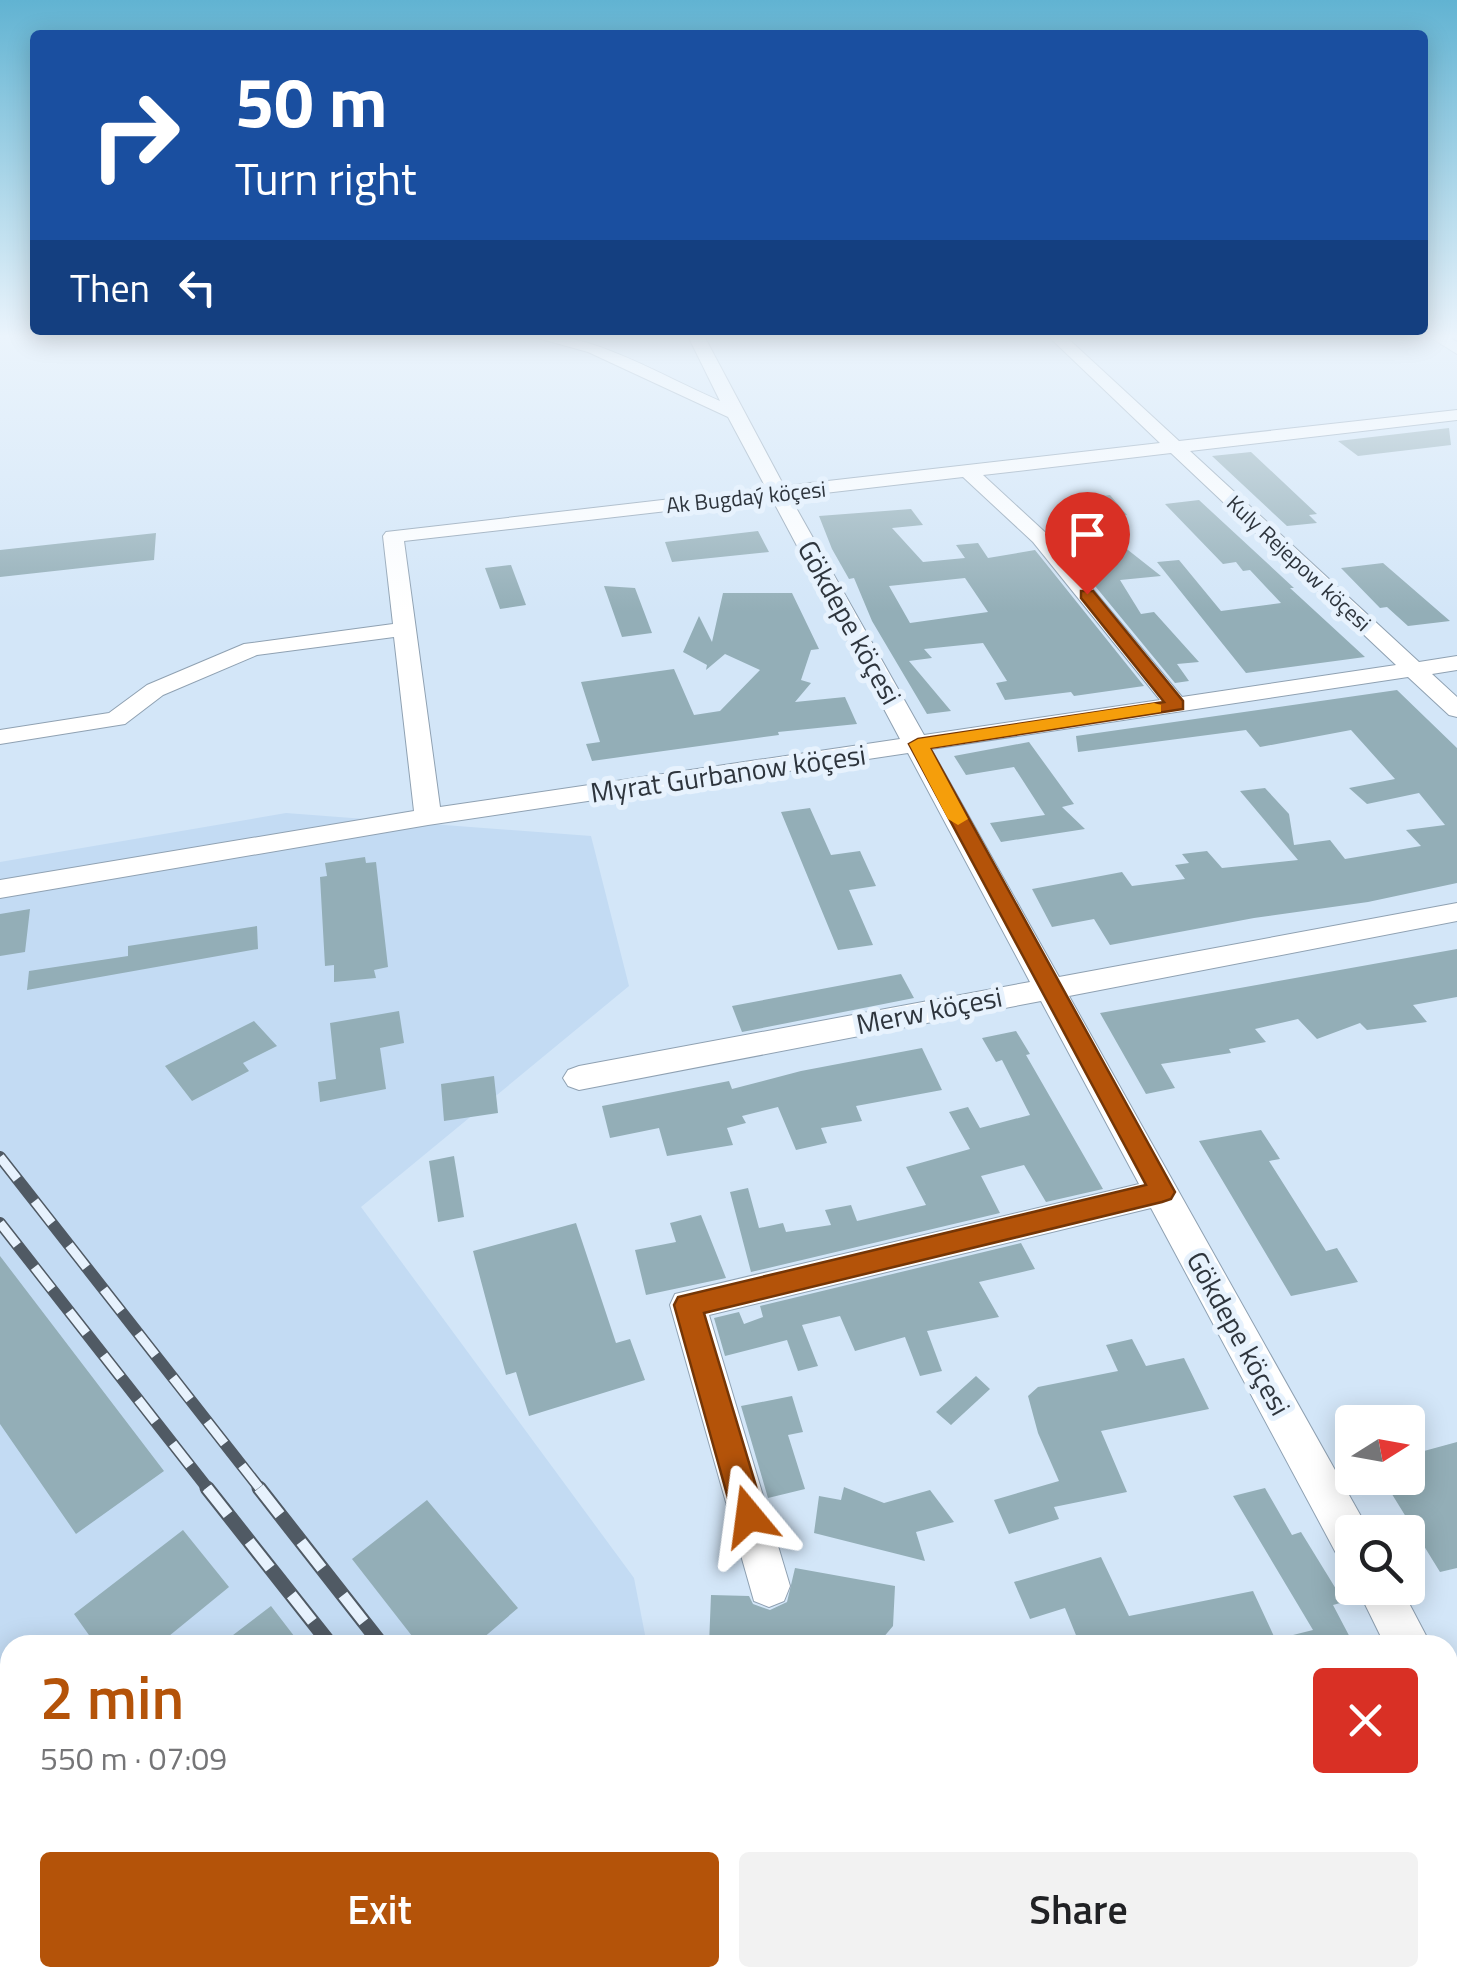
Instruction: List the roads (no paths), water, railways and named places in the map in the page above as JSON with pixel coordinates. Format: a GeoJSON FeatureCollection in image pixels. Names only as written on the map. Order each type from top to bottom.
{"type":"FeatureCollection","features":[{"type":"Feature","properties":{"kind":"street","name":"Gökdepe köçesi"},"geometry":{"type":"LineString","coordinates":[[742,427],[1337,1515]]}},
{"type":"Feature","properties":{"kind":"street","name":"Kuly Rejepow köçesi"},"geometry":{"type":"LineString","coordinates":[[1155,427],[1457,710]]}},
{"type":"Feature","properties":{"kind":"street","name":"Ak Bugdaý köçesi"},"geometry":{"type":"LineString","coordinates":[[404,629],[393,536],[1339,427]]}},
{"type":"Feature","properties":{"kind":"street"},"geometry":{"type":"LineString","coordinates":[[876,482],[881,471],[896,464],[1173,443]]}},
{"type":"Feature","properties":{"kind":"street"},"geometry":{"type":"LineString","coordinates":[[970,472],[1040,538],[1176,705]]}},
{"type":"Feature","properties":{"kind":"street"},"geometry":{"type":"LineString","coordinates":[[0,736],[116,718],[154,690],[252,649],[404,629],[428,817]]}},
{"type":"Feature","properties":{"kind":"street","name":"Myrat Gurbanow köçesi"},"geometry":{"type":"LineString","coordinates":[[0,889],[428,817],[1457,663]]}},
{"type":"Feature","properties":{"kind":"street","name":"Merw köçesi"},"geometry":{"type":"LineString","coordinates":[[579,1078],[1048,986],[1457,912]]}},
{"type":"Feature","properties":{"kind":"street"},"geometry":{"type":"LineString","coordinates":[[769,1586],[688,1305],[1162,1192]]}},
{"type":"Feature","properties":{"kind":"street"},"geometry":{"type":"LineString","coordinates":[[1387,1605],[1404,1635]]}},
{"type":"Feature","properties":{"kind":"railway"},"geometry":{"type":"LineString","coordinates":[[0,1157],[261,1490]]}},
{"type":"Feature","properties":{"kind":"railway"},"geometry":{"type":"LineString","coordinates":[[0,1223],[209,1490]]}},
{"type":"Feature","properties":{"kind":"railway"},"geometry":{"type":"LineString","coordinates":[[207,1488],[323,1635]]}},
{"type":"Feature","properties":{"kind":"railway"},"geometry":{"type":"LineString","coordinates":[[259,1488],[374,1635]]}}]}
